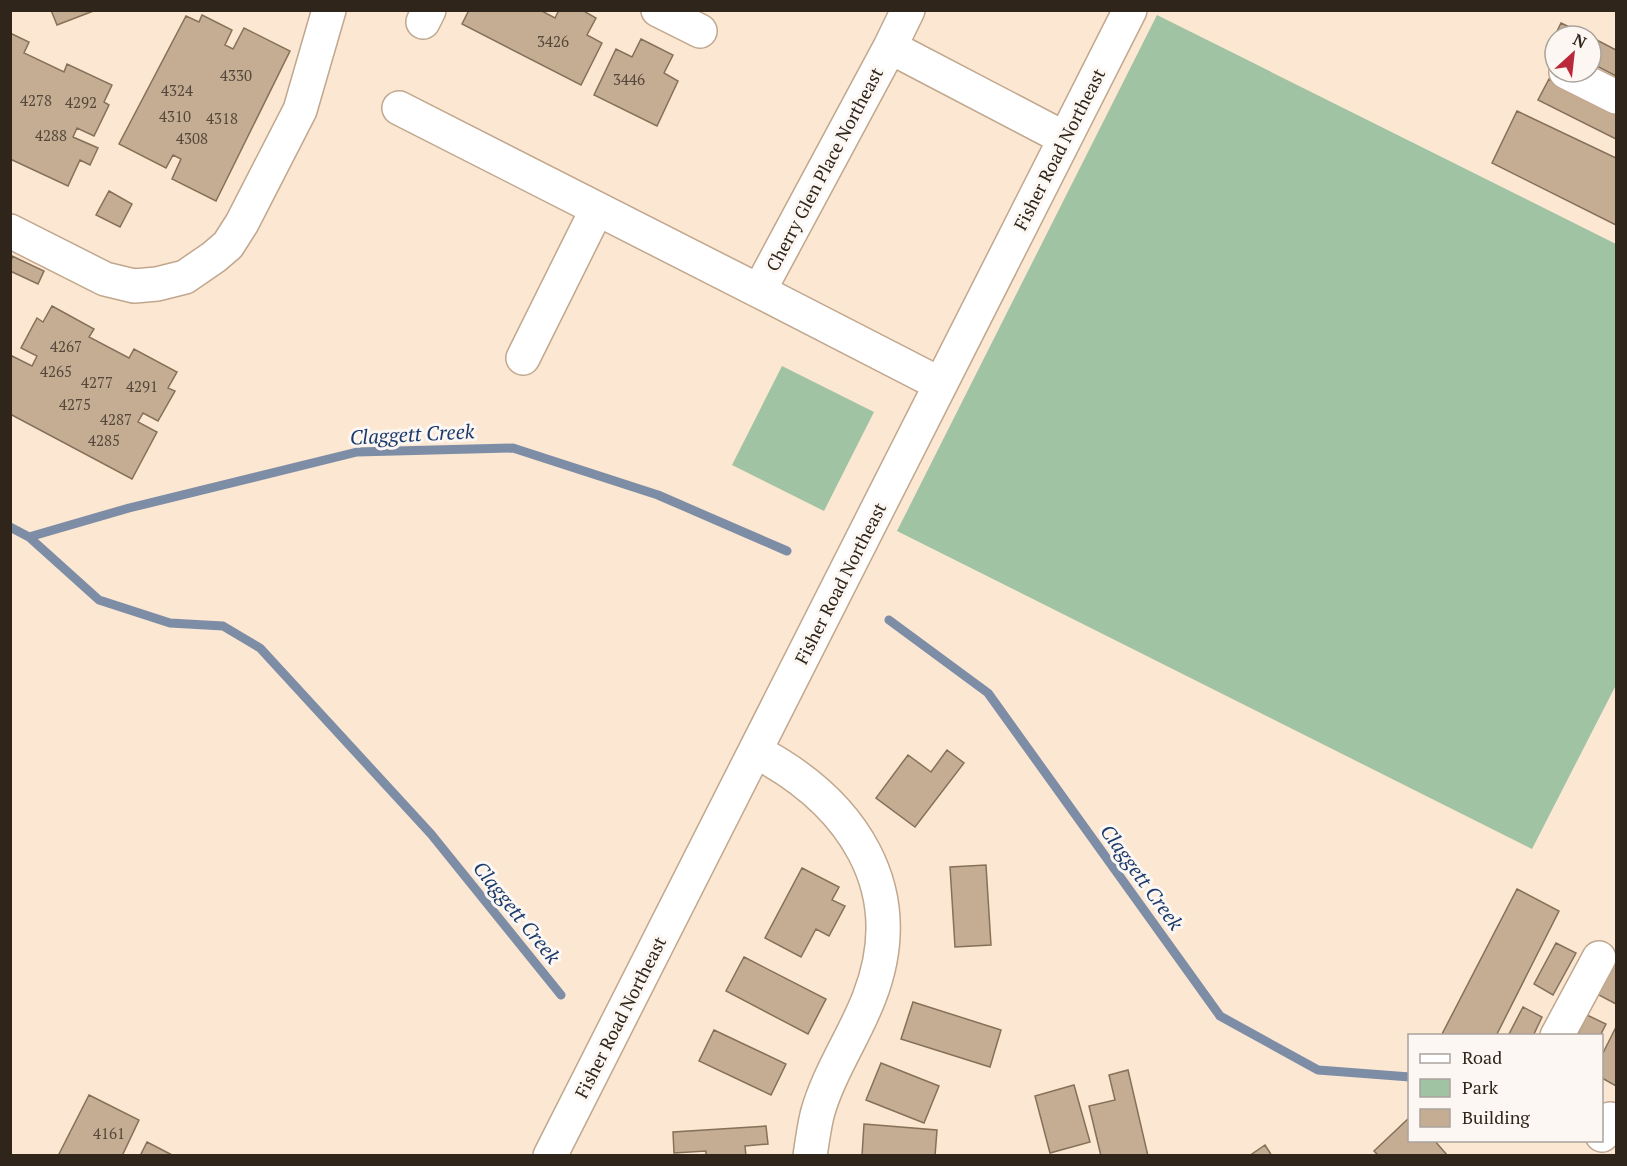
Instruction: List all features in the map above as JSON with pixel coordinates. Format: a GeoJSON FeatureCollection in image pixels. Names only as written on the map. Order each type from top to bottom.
{"type":"FeatureCollection","features":[{"type":"Feature","properties":{"kind":"street"},"geometry":{"type":"LineString","coordinates":[[10,231],[105,279],[134,286],[157,284],[184,277],[214,257],[228,244],[242,223],[300,110],[329,10]]}},
{"type":"Feature","properties":{"kind":"street"},"geometry":{"type":"LineString","coordinates":[[658,10],[700,31]]}},
{"type":"Feature","properties":{"kind":"street","name":"Cherry Glen Place Northeast"},"geometry":{"type":"LineString","coordinates":[[759,291],[908,10]]}},
{"type":"Feature","properties":{"kind":"street","name":"Fisher Road Northeast"},"geometry":{"type":"LineString","coordinates":[[550,1155],[1130,10]]}},
{"type":"Feature","properties":{"kind":"street","name":"Cherry Glen Place Northeast"},"geometry":{"type":"LineString","coordinates":[[890,46],[1064,138]]}},
{"type":"Feature","properties":{"kind":"street"},"geometry":{"type":"LineString","coordinates":[[1591,84],[1617,97]]}},
{"type":"Feature","properties":{"kind":"street","name":"Cherry Glen Place Northeast"},"geometry":{"type":"LineString","coordinates":[[399,108],[940,384]]}},
{"type":"Feature","properties":{"kind":"street"},"geometry":{"type":"LineString","coordinates":[[523,358],[597,209]]}},
{"type":"Feature","properties":{"kind":"street"},"geometry":{"type":"LineString","coordinates":[[755,752],[799,777],[823,796],[844,819],[870,861],[880,901],[883,925],[876,973],[869,997],[817,1114],[810,1155]]}},
{"type":"Feature","properties":{"kind":"street"},"geometry":{"type":"LineString","coordinates":[[1558,1034],[1599,958]]}},
{"type":"Feature","properties":{"kind":"green space"},"geometry":{"type":"Polygon","coordinates":[[[1157,15],[1616,244],[1616,685],[1532,849],[897,531],[1157,15]]]}},
{"type":"Feature","properties":{"kind":"green space"},"geometry":{"type":"Polygon","coordinates":[[[782,366],[874,412],[824,511],[732,465],[782,366]]]}},
{"type":"Feature","properties":{"kind":"building"},"geometry":{"type":"Polygon","coordinates":[[[51,10],[96,10],[57,25],[51,10]]]}},
{"type":"Feature","properties":{"kind":"building"},"geometry":{"type":"Polygon","coordinates":[[[469,10],[540,10],[555,18],[559,10],[582,10],[596,18],[587,35],[602,43],[581,85],[462,24],[469,10]]]}},
{"type":"Feature","properties":{"kind":"building"},"geometry":{"type":"Polygon","coordinates":[[[202,15],[232,30],[225,45],[233,49],[244,28],[290,51],[216,201],[172,179],[181,159],[173,155],[166,168],[119,144],[186,16],[199,22],[202,15]]]}},
{"type":"Feature","properties":{"kind":"building"},"geometry":{"type":"Polygon","coordinates":[[[10,33],[29,42],[24,53],[64,72],[67,64],[112,85],[104,102],[109,105],[94,136],[77,128],[73,137],[98,148],[90,165],[80,160],[68,186],[10,159],[10,33]]]}},
{"type":"Feature","properties":{"kind":"building"},"geometry":{"type":"Polygon","coordinates":[[[641,39],[673,55],[664,73],[678,81],[657,126],[594,95],[616,49],[632,57],[641,39]]]}},
{"type":"Feature","properties":{"kind":"building"},"geometry":{"type":"Polygon","coordinates":[[[1603,43],[1616,50],[1616,76],[1603,69],[1603,43]]]}},
{"type":"Feature","properties":{"kind":"building"},"geometry":{"type":"Polygon","coordinates":[[[1546,84],[1559,84],[1616,112],[1616,139],[1538,100],[1546,84]]]}},
{"type":"Feature","properties":{"kind":"building"},"geometry":{"type":"Polygon","coordinates":[[[1517,111],[1616,158],[1616,225],[1492,163],[1517,111]]]}},
{"type":"Feature","properties":{"kind":"building"},"geometry":{"type":"Polygon","coordinates":[[[109,191],[132,204],[120,227],[96,215],[109,191]]]}},
{"type":"Feature","properties":{"kind":"building"},"geometry":{"type":"Polygon","coordinates":[[[12,256],[44,271],[38,284],[10,271],[12,256]]]}},
{"type":"Feature","properties":{"kind":"building"},"geometry":{"type":"Polygon","coordinates":[[[52,306],[94,329],[89,337],[129,358],[134,349],[177,372],[168,388],[175,391],[158,421],[143,413],[138,422],[157,432],[132,479],[10,414],[10,355],[32,366],[37,356],[21,348],[37,318],[43,322],[52,306]]]}},
{"type":"Feature","properties":{"kind":"building"},"geometry":{"type":"Polygon","coordinates":[[[947,750],[964,763],[915,827],[876,798],[908,755],[931,772],[947,750]]]}},
{"type":"Feature","properties":{"kind":"building"},"geometry":{"type":"Polygon","coordinates":[[[986,865],[991,945],[955,947],[950,867],[986,865]]]}},
{"type":"Feature","properties":{"kind":"building"},"geometry":{"type":"Polygon","coordinates":[[[802,868],[839,887],[832,900],[845,906],[829,936],[816,929],[801,957],[765,938],[802,868]]]}},
{"type":"Feature","properties":{"kind":"building"},"geometry":{"type":"Polygon","coordinates":[[[1517,889],[1559,911],[1497,1034],[1442,1034],[1517,889]]]}},
{"type":"Feature","properties":{"kind":"building"},"geometry":{"type":"Polygon","coordinates":[[[1556,943],[1576,953],[1553,995],[1534,984],[1556,943]]]}},
{"type":"Feature","properties":{"kind":"building"},"geometry":{"type":"Polygon","coordinates":[[[744,957],[826,999],[808,1034],[726,991],[744,957]]]}},
{"type":"Feature","properties":{"kind":"building"},"geometry":{"type":"Polygon","coordinates":[[[1614,963],[1616,964],[1616,1004],[1597,994],[1614,963]]]}},
{"type":"Feature","properties":{"kind":"building"},"geometry":{"type":"Polygon","coordinates":[[[913,1002],[1001,1030],[990,1067],[901,1039],[913,1002]]]}},
{"type":"Feature","properties":{"kind":"building"},"geometry":{"type":"Polygon","coordinates":[[[1523,1007],[1542,1017],[1534,1034],[1509,1034],[1523,1007]]]}},
{"type":"Feature","properties":{"kind":"building"},"geometry":{"type":"Polygon","coordinates":[[[1587,1015],[1606,1024],[1601,1034],[1578,1034],[1587,1015]]]}},
{"type":"Feature","properties":{"kind":"building"},"geometry":{"type":"Polygon","coordinates":[[[1616,1027],[1616,1086],[1603,1079],[1603,1053],[1616,1027]]]}},
{"type":"Feature","properties":{"kind":"building"},"geometry":{"type":"Polygon","coordinates":[[[714,1030],[786,1064],[771,1095],[699,1061],[714,1030]]]}},
{"type":"Feature","properties":{"kind":"building"},"geometry":{"type":"Polygon","coordinates":[[[881,1063],[939,1086],[924,1123],[866,1100],[881,1063]]]}},
{"type":"Feature","properties":{"kind":"building"},"geometry":{"type":"Polygon","coordinates":[[[1128,1070],[1148,1156],[1101,1156],[1089,1106],[1115,1100],[1109,1075],[1128,1070]]]}},
{"type":"Feature","properties":{"kind":"building"},"geometry":{"type":"Polygon","coordinates":[[[1074,1085],[1090,1142],[1050,1153],[1035,1096],[1074,1085]]]}},
{"type":"Feature","properties":{"kind":"building"},"geometry":{"type":"Polygon","coordinates":[[[89,1095],[139,1120],[122,1156],[58,1156],[89,1095]]]}},
{"type":"Feature","properties":{"kind":"building"},"geometry":{"type":"Polygon","coordinates":[[[1408,1119],[1408,1142],[1436,1142],[1448,1156],[1379,1156],[1374,1151],[1408,1119]]]}},
{"type":"Feature","properties":{"kind":"building"},"geometry":{"type":"Polygon","coordinates":[[[864,1124],[937,1130],[935,1156],[862,1156],[864,1124]]]}},
{"type":"Feature","properties":{"kind":"building"},"geometry":{"type":"Polygon","coordinates":[[[766,1126],[768,1144],[745,1146],[746,1156],[706,1156],[706,1151],[674,1153],[673,1132],[766,1126]]]}},
{"type":"Feature","properties":{"kind":"building"},"geometry":{"type":"Polygon","coordinates":[[[147,1142],[174,1156],[140,1156],[147,1142]]]}},
{"type":"Feature","properties":{"kind":"building"},"geometry":{"type":"Polygon","coordinates":[[[1265,1145],[1272,1156],[1249,1156],[1265,1145]]]}},
{"type":"Feature","properties":{"kind":"waterway","name":"Claggett Creek"},"geometry":{"type":"LineString","coordinates":[[29,537],[129,508],[357,452],[513,448],[658,495],[787,551]]}},
{"type":"Feature","properties":{"kind":"waterway","name":"Claggett Creek"},"geometry":{"type":"LineString","coordinates":[[10,527],[29,537],[99,600],[170,623],[223,626],[260,648],[431,834],[561,995]]}},
{"type":"Feature","properties":{"kind":"waterway","name":"Claggett Creek"},"geometry":{"type":"LineString","coordinates":[[889,620],[988,693],[1220,1016],[1318,1070],[1408,1077]]}}]}
